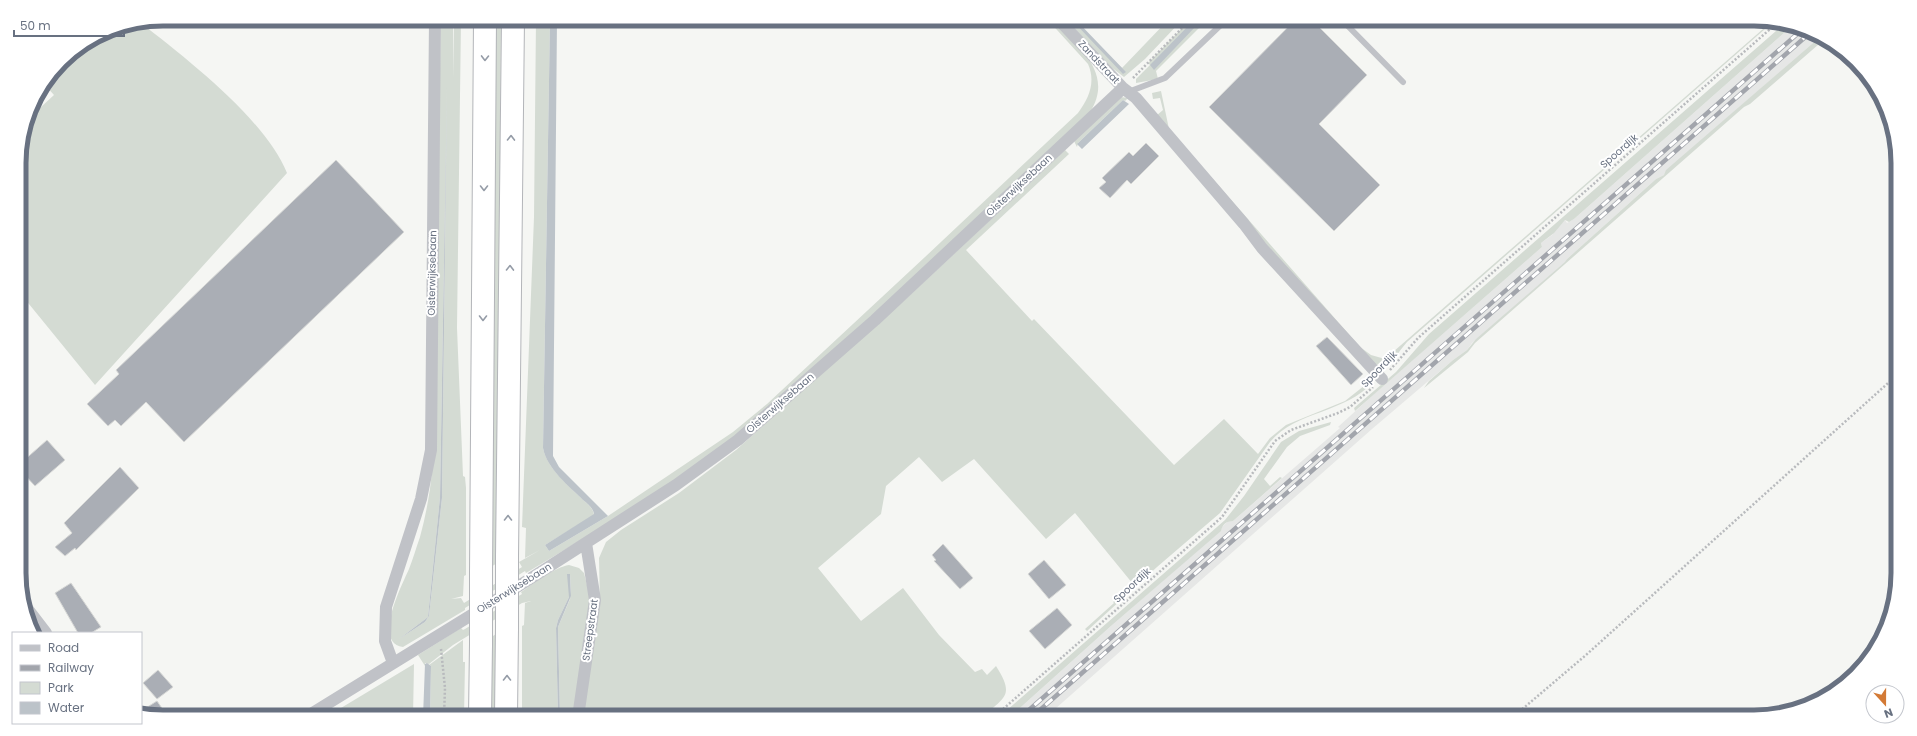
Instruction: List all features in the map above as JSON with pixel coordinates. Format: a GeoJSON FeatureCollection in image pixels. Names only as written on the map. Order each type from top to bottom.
{"type":"FeatureCollection","features":[{"type":"Feature","properties":{"kind":"highway"},"geometry":{"type":"LineString","coordinates":[[480,710],[485,26]]}},
{"type":"Feature","properties":{"kind":"highway"},"geometry":{"type":"LineString","coordinates":[[506,710],[513,26]]}},
{"type":"Feature","properties":{"kind":"street","name":"Oisterwijksebaan"},"geometry":{"type":"LineString","coordinates":[[393,663],[385,641],[386,607],[421,498],[431,450],[435,26]]}},
{"type":"Feature","properties":{"kind":"street","name":"Zandstraat"},"geometry":{"type":"LineString","coordinates":[[1065,26],[1126,90],[1136,98],[1244,224],[1262,248],[1382,379]]}},
{"type":"Feature","properties":{"kind":"street","name":"Oisterwijksebaan"},"geometry":{"type":"LineString","coordinates":[[317,710],[586,543],[676,485],[738,440],[875,320],[1126,90]]}},
{"type":"Feature","properties":{"kind":"street","name":"Streepstraat"},"geometry":{"type":"LineString","coordinates":[[579,710],[595,600],[586,543]]}},
{"type":"Feature","properties":{"kind":"street"},"geometry":{"type":"LineString","coordinates":[[33,616],[45,632]]}},
{"type":"Feature","properties":{"kind":"lane"},"geometry":{"type":"LineString","coordinates":[[1126,90],[1165,78],[1220,26]]}},
{"type":"Feature","properties":{"kind":"lane"},"geometry":{"type":"LineString","coordinates":[[1348,26],[1403,82]]}},
{"type":"Feature","properties":{"kind":"path"},"geometry":{"type":"LineString","coordinates":[[1126,90],[1185,26]]}},
{"type":"Feature","properties":{"kind":"path","name":"Spoordijk"},"geometry":{"type":"LineString","coordinates":[[1002,710],[1222,517],[1275,441],[1291,430],[1350,407],[1382,379],[1418,338],[1772,27]]}},
{"type":"Feature","properties":{"kind":"path"},"geometry":{"type":"LineString","coordinates":[[1521,710],[1592,650],[1891,380]]}},
{"type":"Feature","properties":{"kind":"path"},"geometry":{"type":"LineString","coordinates":[[439,635],[445,688],[444,710]]}},
{"type":"Feature","properties":{"kind":"shaded area"},"geometry":{"type":"Polygon","coordinates":[[[1787,30],[1807,36],[1816,40],[1667,170],[1664,175],[1656,179],[1567,259],[1566,262],[1472,343],[1467,350],[1453,360],[1372,429],[1054,710],[1018,710],[1220,531],[1228,521],[1233,521],[1340,428],[1338,427],[1373,395],[1542,247],[1541,243],[1552,235],[1559,225],[1565,220],[1567,223],[1574,219],[1787,30]]]}},
{"type":"Feature","properties":{"kind":"green space"},"geometry":{"type":"Polygon","coordinates":[[[441,26],[453,26],[453,78],[454,26],[461,26],[457,328],[463,476],[465,477],[466,488],[466,575],[464,576],[463,596],[451,599],[461,598],[464,603],[522,567],[519,562],[540,550],[525,558],[526,528],[522,527],[534,217],[536,26],[550,26],[543,448],[545,455],[553,469],[589,505],[594,515],[545,545],[549,551],[608,516],[733,432],[767,404],[1078,113],[1090,90],[1090,71],[1088,64],[1053,26],[1060,26],[1090,61],[1096,73],[1098,85],[1097,98],[1090,112],[909,282],[800,381],[734,437],[694,467],[599,529],[526,573],[525,571],[465,608],[465,610],[403,647],[394,643],[390,635],[389,625],[396,600],[420,537],[428,504],[432,471],[441,26]],[[447,85],[440,497],[428,617],[399,639],[425,622],[429,616],[442,498],[447,85]]]}},
{"type":"Feature","properties":{"kind":"green space"},"geometry":{"type":"Polygon","coordinates":[[[496,26],[501,26],[497,563],[491,567],[494,48],[496,26]]]}},
{"type":"Feature","properties":{"kind":"green space"},"geometry":{"type":"Polygon","coordinates":[[[1072,26],[1078,26],[1126,72],[1122,68],[1162,26],[1176,26],[1145,59],[1124,77],[1107,64],[1072,26]]]}},
{"type":"Feature","properties":{"kind":"green space"},"geometry":{"type":"Polygon","coordinates":[[[1184,26],[1201,26],[1156,71],[1158,79],[1136,83],[1136,79],[1150,65],[1148,63],[1184,26]]]}},
{"type":"Feature","properties":{"kind":"green space"},"geometry":{"type":"Polygon","coordinates":[[[146,27],[202,72],[243,111],[276,153],[287,173],[95,385],[26,300],[27,145],[36,112],[54,95],[48,88],[66,66],[80,54],[94,44],[119,33],[146,27]]]}},
{"type":"Feature","properties":{"kind":"green space"},"geometry":{"type":"Polygon","coordinates":[[[1766,27],[1768,27],[1407,342],[1393,359],[1388,363],[1379,365],[1373,363],[1195,165],[1156,116],[1163,110],[1160,98],[1153,99],[1152,93],[1161,91],[1169,129],[1360,347],[1371,355],[1385,359],[1766,27]]]}},
{"type":"Feature","properties":{"kind":"green space"},"geometry":{"type":"Polygon","coordinates":[[[1779,29],[1787,30],[1574,219],[1569,222],[1565,220],[1554,233],[1541,243],[1542,247],[1355,411],[1354,408],[1396,372],[1429,334],[1779,29]]]}},
{"type":"Feature","properties":{"kind":"green space"},"geometry":{"type":"Polygon","coordinates":[[[1816,40],[1822,44],[1819,44],[1750,104],[1744,107],[1475,343],[1468,352],[1424,388],[1429,381],[1467,350],[1476,339],[1565,262],[1656,179],[1664,175],[1666,170],[1816,40]]]}},
{"type":"Feature","properties":{"kind":"green space"},"geometry":{"type":"Polygon","coordinates":[[[1121,97],[1128,98],[1125,101],[1123,100],[1078,143],[1077,147],[1074,141],[1121,97]]]}},
{"type":"Feature","properties":{"kind":"green space"},"geometry":{"type":"Polygon","coordinates":[[[1065,150],[1069,154],[966,250],[1032,321],[1034,319],[1174,465],[1224,419],[1258,454],[1270,438],[1286,425],[1345,401],[1374,378],[1374,381],[1362,392],[1349,400],[1307,417],[1281,432],[1270,442],[1220,513],[1157,567],[1087,631],[1085,629],[1133,584],[1075,513],[1046,539],[974,459],[942,482],[919,457],[886,486],[881,514],[818,568],[861,621],[903,588],[939,635],[975,672],[982,669],[987,675],[996,666],[1002,676],[1006,690],[1002,700],[991,710],[583,710],[600,604],[599,558],[606,542],[621,530],[679,493],[736,450],[908,297],[1065,150]]]}},
{"type":"Feature","properties":{"kind":"green space"},"geometry":{"type":"Polygon","coordinates":[[[1331,422],[1330,425],[1300,436],[1287,447],[1264,479],[1270,486],[1280,477],[1282,478],[1233,521],[1225,524],[1221,531],[1111,626],[1018,710],[1007,710],[1225,520],[1244,496],[1281,442],[1299,431],[1331,422]]]}},
{"type":"Feature","properties":{"kind":"green space"},"geometry":{"type":"Polygon","coordinates":[[[569,565],[579,568],[584,573],[590,597],[574,710],[560,710],[558,627],[570,599],[570,574],[569,597],[558,620],[556,628],[558,710],[522,710],[522,626],[524,625],[525,603],[531,601],[522,603],[453,645],[429,664],[425,663],[425,666],[418,655],[461,628],[463,630],[465,629],[522,594],[521,592],[538,580],[563,566],[569,565]]]}},
{"type":"Feature","properties":{"kind":"green space"},"geometry":{"type":"Polygon","coordinates":[[[496,634],[496,710],[489,710],[490,638],[496,634]]]}},
{"type":"Feature","properties":{"kind":"green space"},"geometry":{"type":"Polygon","coordinates":[[[463,640],[463,662],[465,662],[464,710],[430,710],[431,666],[429,665],[463,640]]]}},
{"type":"Feature","properties":{"kind":"green space"},"geometry":{"type":"Polygon","coordinates":[[[414,664],[413,710],[338,710],[414,664]]]}},
{"type":"Feature","properties":{"kind":"water"},"geometry":{"type":"Polygon","coordinates":[[[550,26],[557,26],[553,456],[559,467],[608,516],[549,551],[545,545],[594,514],[590,506],[565,483],[554,470],[545,456],[543,448],[550,26]]]}},
{"type":"Feature","properties":{"kind":"water"},"geometry":{"type":"Polygon","coordinates":[[[1078,26],[1082,26],[1126,72],[1123,74],[1078,26]]]}},
{"type":"Feature","properties":{"kind":"water"},"geometry":{"type":"Polygon","coordinates":[[[1188,26],[1196,26],[1154,70],[1150,65],[1188,26]]]}},
{"type":"Feature","properties":{"kind":"water"},"geometry":{"type":"Polygon","coordinates":[[[447,85],[442,498],[429,616],[425,622],[399,639],[428,617],[440,497],[447,85]]]}},
{"type":"Feature","properties":{"kind":"water"},"geometry":{"type":"Polygon","coordinates":[[[1123,100],[1129,104],[1082,149],[1077,144],[1123,100]]]}},
{"type":"Feature","properties":{"kind":"water"},"geometry":{"type":"Polygon","coordinates":[[[567,574],[570,574],[571,596],[558,627],[560,710],[558,710],[556,628],[558,620],[569,597],[567,574]]]}},
{"type":"Feature","properties":{"kind":"water"},"geometry":{"type":"Polygon","coordinates":[[[427,663],[431,666],[430,710],[423,710],[425,664],[427,663]]]}},
{"type":"Feature","properties":{"kind":"building"},"geometry":{"type":"Polygon","coordinates":[[[1289,26],[1318,26],[1367,75],[1319,124],[1380,185],[1334,231],[1209,107],[1289,26]]]}},
{"type":"Feature","properties":{"kind":"building"},"geometry":{"type":"Polygon","coordinates":[[[1146,143],[1159,156],[1131,184],[1127,180],[1110,198],[1099,188],[1106,182],[1102,178],[1129,152],[1133,156],[1146,143]]]}},
{"type":"Feature","properties":{"kind":"building"},"geometry":{"type":"Polygon","coordinates":[[[336,160],[404,232],[184,442],[146,402],[121,426],[115,420],[108,426],[87,404],[119,374],[116,370],[336,160]]]}},
{"type":"Feature","properties":{"kind":"building"},"geometry":{"type":"Polygon","coordinates":[[[1327,337],[1363,374],[1351,385],[1316,346],[1327,337]]]}},
{"type":"Feature","properties":{"kind":"building"},"geometry":{"type":"Polygon","coordinates":[[[47,440],[65,460],[35,486],[26,476],[26,459],[47,440]]]}},
{"type":"Feature","properties":{"kind":"building"},"geometry":{"type":"Polygon","coordinates":[[[120,467],[139,488],[76,550],[75,548],[65,556],[55,547],[72,533],[64,523],[120,467]]]}},
{"type":"Feature","properties":{"kind":"building"},"geometry":{"type":"Polygon","coordinates":[[[943,544],[973,578],[960,589],[934,561],[936,560],[932,555],[943,544]]]}},
{"type":"Feature","properties":{"kind":"building"},"geometry":{"type":"Polygon","coordinates":[[[1044,560],[1066,585],[1049,599],[1028,574],[1044,560]]]}},
{"type":"Feature","properties":{"kind":"building"},"geometry":{"type":"Polygon","coordinates":[[[71,583],[101,627],[93,632],[77,632],[55,593],[71,583]]]}},
{"type":"Feature","properties":{"kind":"building"},"geometry":{"type":"Polygon","coordinates":[[[1057,608],[1072,625],[1045,649],[1029,631],[1057,608]]]}},
{"type":"Feature","properties":{"kind":"building"},"geometry":{"type":"Polygon","coordinates":[[[158,670],[173,687],[157,699],[143,683],[158,670]]]}},
{"type":"Feature","properties":{"kind":"building"},"geometry":{"type":"Polygon","coordinates":[[[157,701],[163,710],[154,710],[145,708],[157,701]]]}},
{"type":"Feature","properties":{"kind":"railway"},"geometry":{"type":"LineString","coordinates":[[1029,710],[1798,33]]}},
{"type":"Feature","properties":{"kind":"railway"},"geometry":{"type":"LineString","coordinates":[[1040,710],[1807,36]]}}]}
